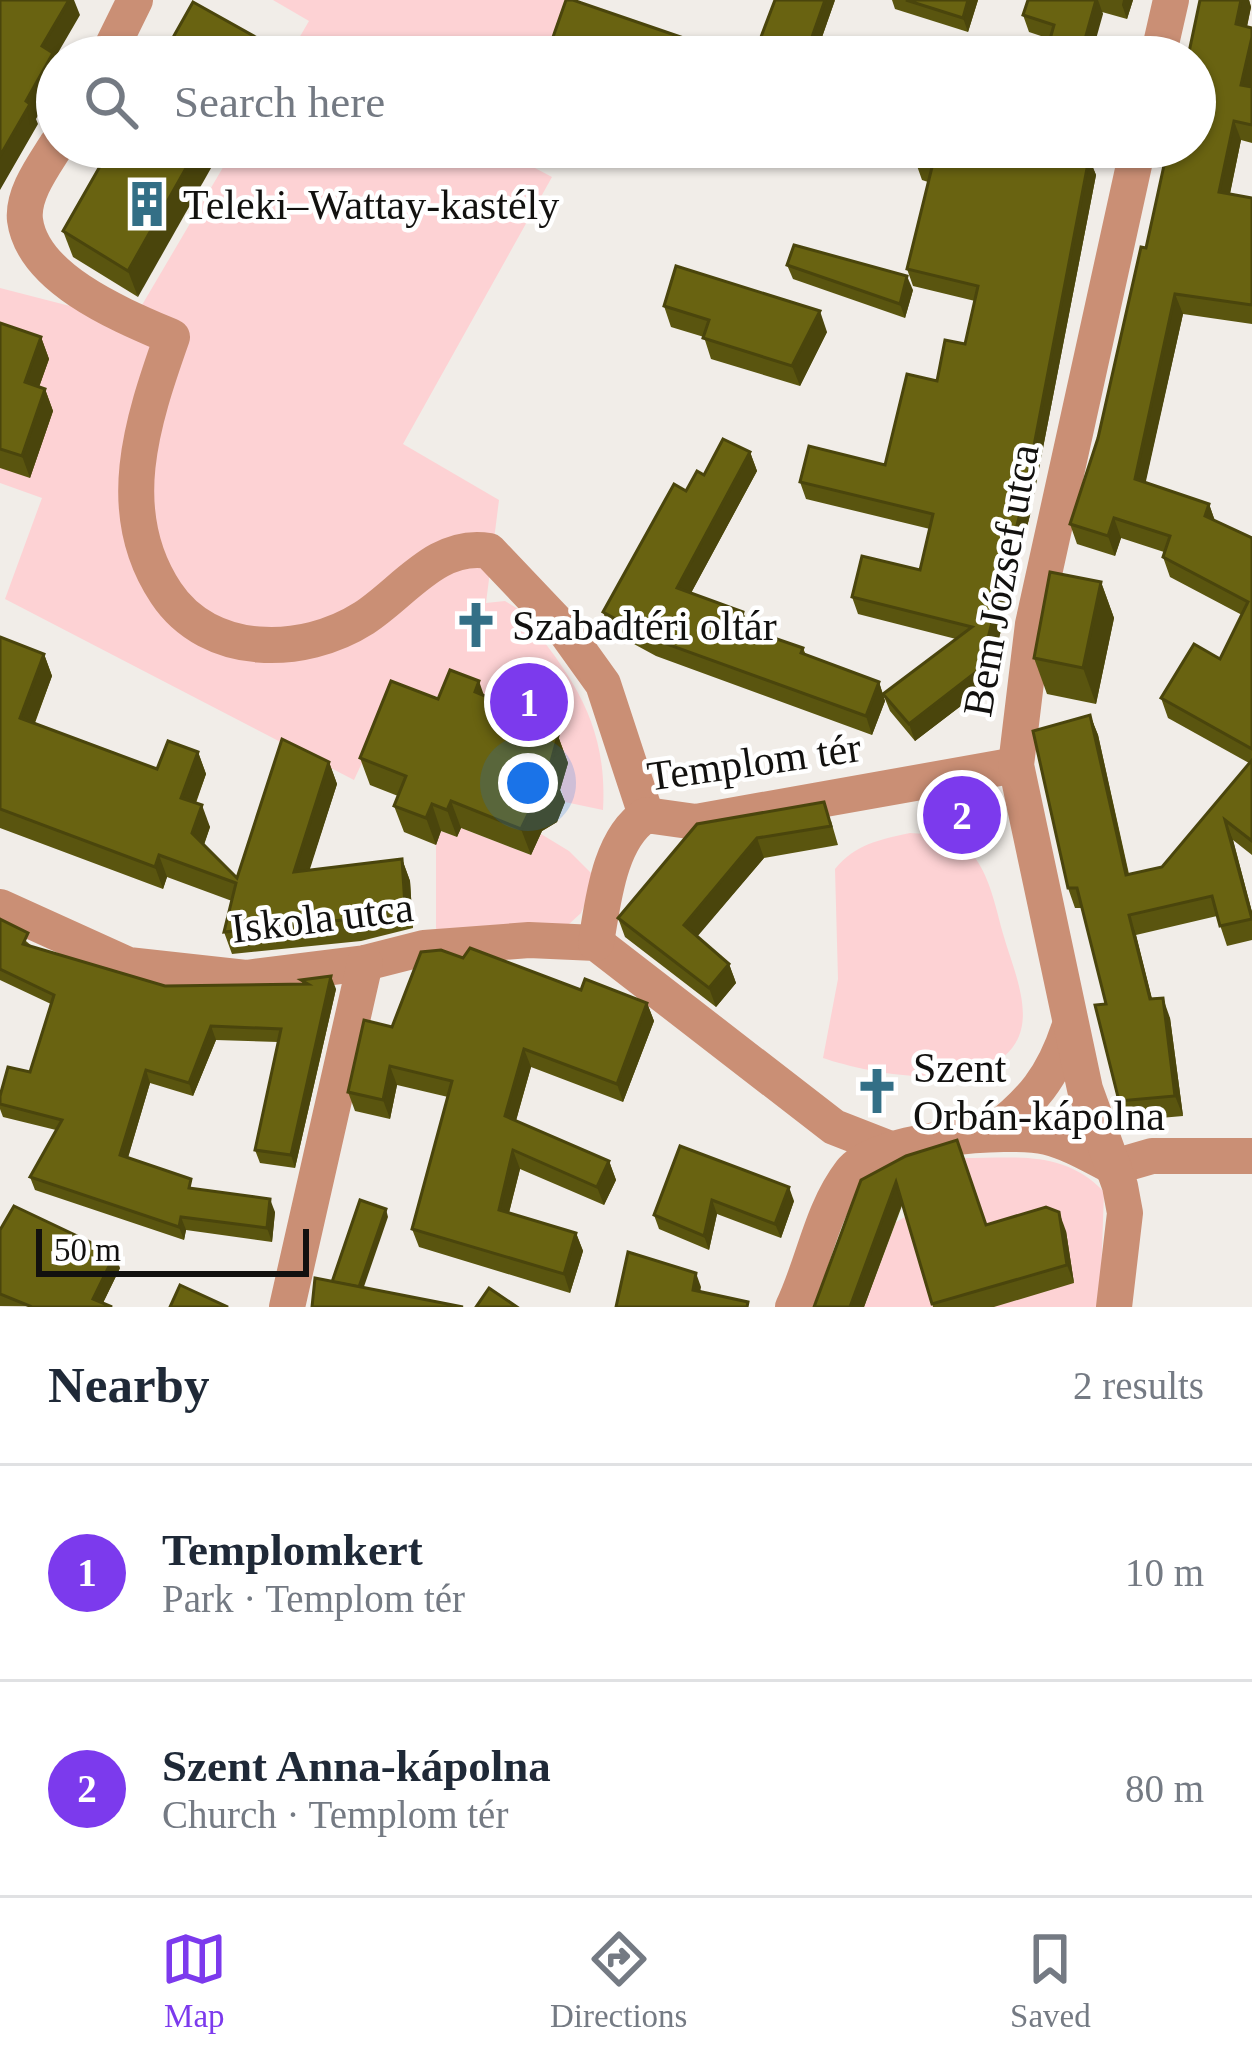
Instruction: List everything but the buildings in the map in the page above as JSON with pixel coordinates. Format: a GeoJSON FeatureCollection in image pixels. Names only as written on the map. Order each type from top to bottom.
{"type":"FeatureCollection","features":[{"type":"Feature","properties":{"kind":"street"},"geometry":{"type":"LineString","coordinates":[[1163,36],[1171,0]]}},
{"type":"Feature","properties":{"kind":"street"},"geometry":{"type":"LineString","coordinates":[[116,36],[133,1]]}},
{"type":"Feature","properties":{"kind":"street"},"geometry":{"type":"LineString","coordinates":[[45,168],[26,208],[32,242],[46,264],[98,300],[172,337],[138,444],[135,503],[141,545],[175,606],[197,626],[227,640],[265,646],[300,640],[362,620],[445,556],[472,548],[489,551],[565,631],[603,684],[646,815]]}},
{"type":"Feature","properties":{"kind":"street","name":"Bem József utca"},"geometry":{"type":"LineString","coordinates":[[1114,1307],[1125,1213],[1114,1167],[1096,1129],[1070,1025],[1016,764],[1021,694],[1038,601],[1133,168]]}},
{"type":"Feature","properties":{"kind":"street","name":"Templom tér"},"geometry":{"type":"LineString","coordinates":[[596,944],[610,875],[631,825],[646,815],[696,822],[1016,764]]}},
{"type":"Feature","properties":{"kind":"street","name":"Iskola utca"},"geometry":{"type":"LineString","coordinates":[[0,907],[128,965],[246,978],[365,963],[445,946],[529,940],[596,944]]}},
{"type":"Feature","properties":{"kind":"street"},"geometry":{"type":"LineString","coordinates":[[596,944],[834,1127],[893,1150]]}},
{"type":"Feature","properties":{"kind":"street"},"geometry":{"type":"LineString","coordinates":[[286,1307],[365,963]]}},
{"type":"Feature","properties":{"kind":"street"},"geometry":{"type":"LineString","coordinates":[[992,1133],[1029,1105],[1055,1071],[1070,1025]]}},
{"type":"Feature","properties":{"kind":"street"},"geometry":{"type":"LineString","coordinates":[[793,1307],[832,1202],[855,1166],[893,1150],[992,1133],[1044,1136],[1114,1167],[1151,1156],[1249,1151]]}},
{"type":"Feature","properties":{"kind":"shaded area"},"geometry":{"type":"Polygon","coordinates":[[[273,0],[573,0],[560,36],[300,36],[309,21],[273,0]]]}},
{"type":"Feature","properties":{"kind":"shaded area"},"geometry":{"type":"Polygon","coordinates":[[[223,168],[535,168],[552,177],[403,444],[499,500],[486,603],[505,601],[518,609],[570,678],[599,751],[603,810],[565,802],[560,786],[460,696],[427,696],[398,685],[354,780],[5,599],[42,498],[0,483],[0,288],[132,322],[223,168]]]}},
{"type":"Feature","properties":{"kind":"shaded area"},"geometry":{"type":"Polygon","coordinates":[[[461,828],[531,855],[541,834],[569,851],[596,878],[581,913],[568,925],[436,932],[436,845],[441,831],[457,837],[461,828]]]}},
{"type":"Feature","properties":{"kind":"shaded area"},"geometry":{"type":"Polygon","coordinates":[[[910,833],[957,842],[977,861],[1019,986],[1023,1012],[1019,1036],[1005,1056],[958,1075],[899,1075],[823,1058],[838,979],[835,869],[860,848],[910,833]]]}},
{"type":"Feature","properties":{"kind":"shaded area"},"geometry":{"type":"Polygon","coordinates":[[[964,1158],[1056,1163],[1089,1178],[1104,1192],[1100,1307],[864,1307],[896,1222],[921,1208],[978,1201],[964,1158]]]}},
{"type":"Feature","properties":{"kind":"place","name":"Teleki–Wattay-kastély"},"geometry":{"type":"Point","coordinates":[147,204]}},
{"type":"Feature","properties":{"kind":"place","name":"Szabadtéri oltár"},"geometry":{"type":"Point","coordinates":[476,625]}},
{"type":"Feature","properties":{"kind":"place","name":"Templomkert"},"geometry":{"type":"Point","coordinates":[529,702]}},
{"type":"Feature","properties":{"kind":"place","name":"Szent Anna-kápolna"},"geometry":{"type":"Point","coordinates":[962,815]}},
{"type":"Feature","properties":{"kind":"place","name":"Szent Orbán-kápolna"},"geometry":{"type":"Point","coordinates":[877,1091]}}]}
